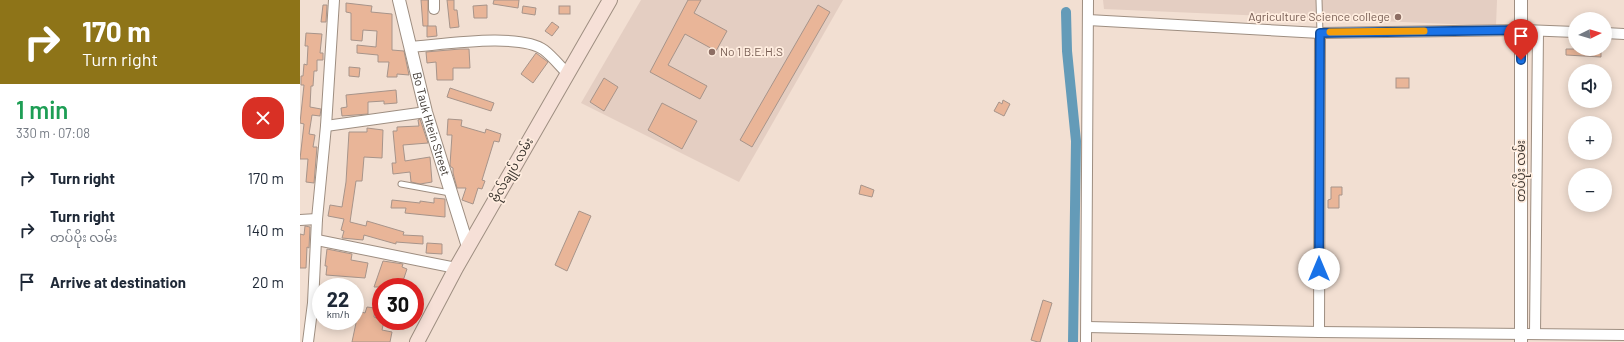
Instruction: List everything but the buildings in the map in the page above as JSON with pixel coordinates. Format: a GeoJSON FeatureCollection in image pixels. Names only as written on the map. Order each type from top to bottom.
{"type":"FeatureCollection","features":[{"type":"Feature","properties":{"kind":"main road","name":"ဗိုလ်ချုပ် လမ်း"},"geometry":{"type":"LineString","coordinates":[[417,342],[456,268],[610,0]]}},
{"type":"Feature","properties":{"kind":"street"},"geometry":{"type":"LineString","coordinates":[[308,342],[317,240],[317,219],[326,126],[334,0]]}},
{"type":"Feature","properties":{"kind":"street","name":"Bo Tauk Htein Street"},"geometry":{"type":"LineString","coordinates":[[399,0],[426,112],[468,247]]}},
{"type":"Feature","properties":{"kind":"street"},"geometry":{"type":"LineString","coordinates":[[1086,342],[1088,0]]}},
{"type":"Feature","properties":{"kind":"street","name":"တပ်ပိုး လမ်း"},"geometry":{"type":"LineString","coordinates":[[1521,0],[1521,338]]}},
{"type":"Feature","properties":{"kind":"street"},"geometry":{"type":"LineString","coordinates":[[1088,20],[1320,33],[1521,30],[1568,32]]}},
{"type":"Feature","properties":{"kind":"street"},"geometry":{"type":"LineString","coordinates":[[1535,334],[1538,31]]}},
{"type":"Feature","properties":{"kind":"street"},"geometry":{"type":"LineString","coordinates":[[1319,332],[1320,33]]}},
{"type":"Feature","properties":{"kind":"street"},"geometry":{"type":"LineString","coordinates":[[1612,33],[1624,34]]}},
{"type":"Feature","properties":{"kind":"street"},"geometry":{"type":"LineString","coordinates":[[410,47],[495,41],[522,41],[544,50],[568,74]]}},
{"type":"Feature","properties":{"kind":"street"},"geometry":{"type":"LineString","coordinates":[[326,126],[426,112]]}},
{"type":"Feature","properties":{"kind":"street"},"geometry":{"type":"LineString","coordinates":[[300,220],[317,219]]}},
{"type":"Feature","properties":{"kind":"street"},"geometry":{"type":"LineString","coordinates":[[317,240],[456,268]]}},
{"type":"Feature","properties":{"kind":"street"},"geometry":{"type":"LineString","coordinates":[[1087,327],[1521,338],[1535,334],[1624,335]]}},
{"type":"Feature","properties":{"kind":"lane"},"geometry":{"type":"LineString","coordinates":[[1319,0],[1320,33]]}},
{"type":"Feature","properties":{"kind":"lane"},"geometry":{"type":"LineString","coordinates":[[401,184],[451,193]]}},
{"type":"Feature","properties":{"kind":"shaded area","name":"No 1 B.E.H.S"},"geometry":{"type":"Polygon","coordinates":[[[641,0],[843,0],[739,182],[581,103],[641,0]]]}},
{"type":"Feature","properties":{"kind":"shaded area","name":"Agriculture Science college"},"geometry":{"type":"Polygon","coordinates":[[[1103,0],[1497,0],[1496,26],[1104,9],[1103,0]]]}},
{"type":"Feature","properties":{"kind":"waterway"},"geometry":{"type":"LineString","coordinates":[[1066,12],[1067,51],[1076,141],[1073,342]]}},
{"type":"Feature","properties":{"kind":"slow traffic"},"geometry":{"type":"LineString","coordinates":[[1330,32],[1424,31]]}},
{"type":"Feature","properties":{"kind":"place","name":"Agriculture Science college"},"geometry":{"type":"Point","coordinates":[1398,17]}},
{"type":"Feature","properties":{"kind":"place","name":"No 1 B.E.H.S"},"geometry":{"type":"Point","coordinates":[712,52]}},
{"type":"Feature","properties":{"kind":"route"},"geometry":{"type":"LineString","coordinates":[[1319,269],[1320,33],[1521,30],[1521,60]]}}]}
